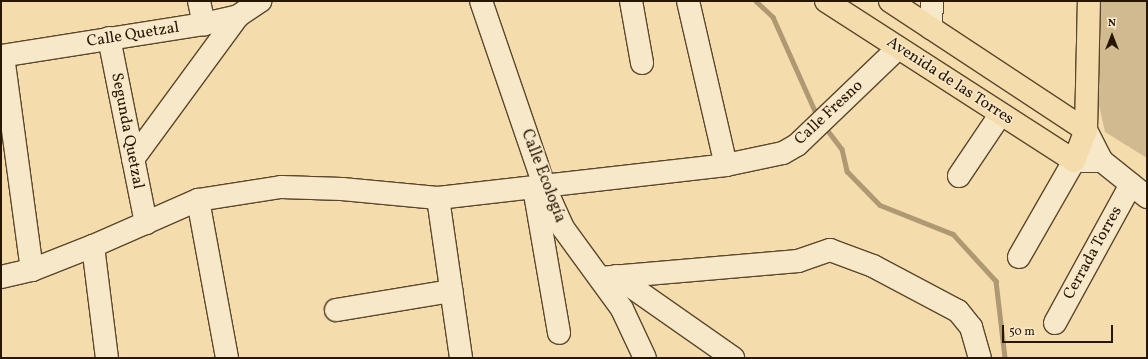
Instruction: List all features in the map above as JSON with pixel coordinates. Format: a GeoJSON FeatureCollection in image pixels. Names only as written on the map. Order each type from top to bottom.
{"type":"FeatureCollection","features":[{"type":"Feature","properties":{"kind":"main road","name":"Avenida de las Torres"},"geometry":{"type":"LineString","coordinates":[[826,1],[1000,115],[1074,161]]}},
{"type":"Feature","properties":{"kind":"main road"},"geometry":{"type":"LineString","coordinates":[[890,1],[1086,130]]}},
{"type":"Feature","properties":{"kind":"main road"},"geometry":{"type":"LineString","coordinates":[[1074,161],[1086,130],[1089,1]]}},
{"type":"Feature","properties":{"kind":"street"},"geometry":{"type":"LineString","coordinates":[[199,1],[204,24]]}},
{"type":"Feature","properties":{"kind":"street","name":"Calle Quetzal"},"geometry":{"type":"LineString","coordinates":[[2,56],[204,24],[238,16],[260,1]]}},
{"type":"Feature","properties":{"kind":"street","name":"Calle Ecología"},"geometry":{"type":"LineString","coordinates":[[481,1],[540,188],[563,228],[608,277],[646,358]]}},
{"type":"Feature","properties":{"kind":"street"},"geometry":{"type":"LineString","coordinates":[[631,1],[642,62]]}},
{"type":"Feature","properties":{"kind":"street"},"geometry":{"type":"LineString","coordinates":[[688,1],[726,165]]}},
{"type":"Feature","properties":{"kind":"street"},"geometry":{"type":"LineString","coordinates":[[931,28],[932,1]]}},
{"type":"Feature","properties":{"kind":"street"},"geometry":{"type":"LineString","coordinates":[[133,160],[238,16]]}},
{"type":"Feature","properties":{"kind":"street","name":"Segunda Quetzal"},"geometry":{"type":"LineString","coordinates":[[109,38],[146,223]]}},
{"type":"Feature","properties":{"kind":"street","name":"Calle Fresno"},"geometry":{"type":"LineString","coordinates":[[1,277],[32,270],[94,246],[198,200],[281,187],[342,189],[438,198],[540,188],[726,165],[783,153],[797,145],[898,48]]}},
{"type":"Feature","properties":{"kind":"street"},"geometry":{"type":"LineString","coordinates":[[2,56],[32,270]]}},
{"type":"Feature","properties":{"kind":"street"},"geometry":{"type":"LineString","coordinates":[[959,176],[1000,115]]}},
{"type":"Feature","properties":{"kind":"street"},"geometry":{"type":"LineString","coordinates":[[1086,130],[1102,161],[1139,190]]}},
{"type":"Feature","properties":{"kind":"street"},"geometry":{"type":"LineString","coordinates":[[1019,257],[1074,161],[1102,161]]}},
{"type":"Feature","properties":{"kind":"street"},"geometry":{"type":"LineString","coordinates":[[540,188],[559,333]]}},
{"type":"Feature","properties":{"kind":"street","name":"Cerrada Torres"},"geometry":{"type":"LineString","coordinates":[[1055,322],[1139,190]]}},
{"type":"Feature","properties":{"kind":"street"},"geometry":{"type":"LineString","coordinates":[[438,198],[461,358]]}},
{"type":"Feature","properties":{"kind":"street"},"geometry":{"type":"LineString","coordinates":[[198,200],[227,358]]}},
{"type":"Feature","properties":{"kind":"street"},"geometry":{"type":"LineString","coordinates":[[94,246],[107,358]]}},
{"type":"Feature","properties":{"kind":"street"},"geometry":{"type":"LineString","coordinates":[[608,277],[798,261],[817,251],[830,250],[873,266],[958,311],[971,328],[980,358]]}},
{"type":"Feature","properties":{"kind":"street"},"geometry":{"type":"LineString","coordinates":[[608,277],[733,358]]}},
{"type":"Feature","properties":{"kind":"street"},"geometry":{"type":"LineString","coordinates":[[336,310],[451,291]]}},
{"type":"Feature","properties":{"kind":"shaded area"},"geometry":{"type":"Polygon","coordinates":[[[1087,1],[1147,1],[1147,158],[1105,132],[1088,57],[1087,1]]]}},
{"type":"Feature","properties":{"kind":"waterway"},"geometry":{"type":"LineString","coordinates":[[756,1],[773,17],[815,111]]}},
{"type":"Feature","properties":{"kind":"waterway"},"geometry":{"type":"LineString","coordinates":[[829,132],[842,149],[847,171],[880,205],[953,234],[996,281],[1005,358]]}}]}
